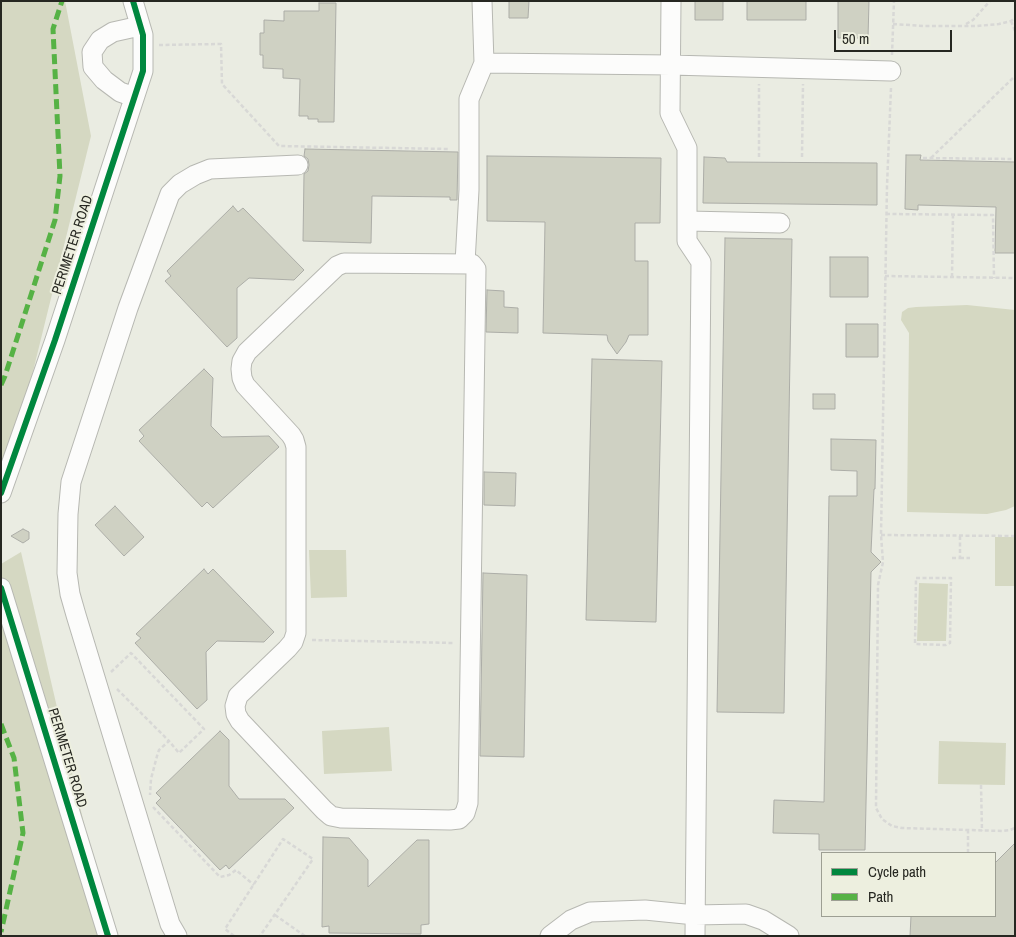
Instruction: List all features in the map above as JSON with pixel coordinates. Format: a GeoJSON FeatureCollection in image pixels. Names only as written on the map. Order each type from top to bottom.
{"type":"FeatureCollection","features":[{"type":"Feature","properties":{"kind":"street","name":"PERIMETER ROAD"},"geometry":{"type":"LineString","coordinates":[[1,493],[56,340],[143,71],[143,35],[133,1]]}},
{"type":"Feature","properties":{"kind":"street"},"geometry":{"type":"LineString","coordinates":[[465,263],[469,190],[469,99],[484,63],[482,1]]}},
{"type":"Feature","properties":{"kind":"street"},"geometry":{"type":"LineString","coordinates":[[671,1],[670,113],[687,148],[687,241],[701,262],[695,936]]}},
{"type":"Feature","properties":{"kind":"street"},"geometry":{"type":"LineString","coordinates":[[134,97],[120,92],[104,80],[93,67],[92,52],[100,40],[113,32],[140,26]]}},
{"type":"Feature","properties":{"kind":"street"},"geometry":{"type":"LineString","coordinates":[[484,63],[671,65],[891,71]]}},
{"type":"Feature","properties":{"kind":"street"},"geometry":{"type":"LineString","coordinates":[[176,936],[170,924],[70,594],[66,573],[71,482],[128,308],[170,194],[180,184],[210,169],[298,166]]}},
{"type":"Feature","properties":{"kind":"street"},"geometry":{"type":"LineString","coordinates":[[687,221],[780,223]]}},
{"type":"Feature","properties":{"kind":"street"},"geometry":{"type":"LineString","coordinates":[[344,263],[472,264],[476,269],[468,802],[466,812],[459,818],[450,820],[341,818],[332,816],[324,810],[240,721],[236,714],[235,706],[238,696],[294,640],[296,633],[296,446],[291,435],[245,385],[240,369],[242,361],[247,352],[337,266],[344,263]]}},
{"type":"Feature","properties":{"kind":"street","name":"PERIMETER ROAD"},"geometry":{"type":"LineString","coordinates":[[1,588],[108,936]]}},
{"type":"Feature","properties":{"kind":"street"},"geometry":{"type":"LineString","coordinates":[[550,936],[571,920],[590,912],[645,910],[695,915],[746,914],[763,920],[789,936]]}},
{"type":"Feature","properties":{"kind":"path"},"geometry":{"type":"LineString","coordinates":[[894,1],[886,214],[881,535],[883,562],[878,585],[876,808],[882,819],[892,826],[902,828],[982,831],[1002,831],[1015,828]]}},
{"type":"Feature","properties":{"kind":"path"},"geometry":{"type":"LineString","coordinates":[[964,25],[973,20],[990,1]]}},
{"type":"Feature","properties":{"kind":"path"},"geometry":{"type":"LineString","coordinates":[[893,24],[924,26],[999,24],[1015,18]]}},
{"type":"Feature","properties":{"kind":"path"},"geometry":{"type":"LineString","coordinates":[[1011,20],[1015,31]]}},
{"type":"Feature","properties":{"kind":"path"},"geometry":{"type":"LineString","coordinates":[[143,44],[221,44],[222,84],[279,146],[450,149]]}},
{"type":"Feature","properties":{"kind":"path"},"geometry":{"type":"LineString","coordinates":[[759,68],[759,157]]}},
{"type":"Feature","properties":{"kind":"path"},"geometry":{"type":"LineString","coordinates":[[802,157],[804,69]]}},
{"type":"Feature","properties":{"kind":"path"},"geometry":{"type":"LineString","coordinates":[[931,158],[1015,76]]}},
{"type":"Feature","properties":{"kind":"path"},"geometry":{"type":"LineString","coordinates":[[922,158],[1015,159]]}},
{"type":"Feature","properties":{"kind":"path"},"geometry":{"type":"LineString","coordinates":[[886,214],[993,215],[994,278]]}},
{"type":"Feature","properties":{"kind":"path"},"geometry":{"type":"LineString","coordinates":[[952,277],[953,214]]}},
{"type":"Feature","properties":{"kind":"path"},"geometry":{"type":"LineString","coordinates":[[885,276],[1015,278]]}},
{"type":"Feature","properties":{"kind":"path"},"geometry":{"type":"LineString","coordinates":[[881,535],[1015,536]]}},
{"type":"Feature","properties":{"kind":"path"},"geometry":{"type":"LineString","coordinates":[[960,536],[960,558]]}},
{"type":"Feature","properties":{"kind":"path"},"geometry":{"type":"LineString","coordinates":[[952,558],[970,558]]}},
{"type":"Feature","properties":{"kind":"path"},"geometry":{"type":"LineString","coordinates":[[916,578],[951,578],[950,643],[946,645],[915,644],[916,578]]}},
{"type":"Feature","properties":{"kind":"path"},"geometry":{"type":"LineString","coordinates":[[294,640],[470,643]]}},
{"type":"Feature","properties":{"kind":"path"},"geometry":{"type":"LineString","coordinates":[[108,674],[131,653],[204,729],[179,752],[115,687]]}},
{"type":"Feature","properties":{"kind":"path"},"geometry":{"type":"LineString","coordinates":[[168,741],[159,750],[157,756],[151,779],[149,803],[220,877],[229,875],[236,870],[254,885]]}},
{"type":"Feature","properties":{"kind":"path"},"geometry":{"type":"LineString","coordinates":[[981,785],[982,831]]}},
{"type":"Feature","properties":{"kind":"path"},"geometry":{"type":"LineString","coordinates":[[968,830],[968,852]]}},
{"type":"Feature","properties":{"kind":"path"},"geometry":{"type":"LineString","coordinates":[[234,936],[225,929],[283,839],[313,859],[260,936]]}},
{"type":"Feature","properties":{"kind":"path"},"geometry":{"type":"LineString","coordinates":[[275,915],[305,936]]}},
{"type":"Feature","properties":{"kind":"green space"},"geometry":{"type":"Polygon","coordinates":[[[1,1],[65,1],[91,136],[1,501],[1,1]]]}},
{"type":"Feature","properties":{"kind":"green space"},"geometry":{"type":"Polygon","coordinates":[[[967,305],[1015,310],[1015,506],[987,514],[907,512],[909,333],[901,320],[902,312],[908,308],[916,307],[967,305]]]}},
{"type":"Feature","properties":{"kind":"green space"},"geometry":{"type":"Polygon","coordinates":[[[995,537],[1015,537],[1015,586],[995,586],[995,537]]]}},
{"type":"Feature","properties":{"kind":"green space"},"geometry":{"type":"Polygon","coordinates":[[[309,550],[346,550],[347,597],[311,598],[309,550]]]}},
{"type":"Feature","properties":{"kind":"green space"},"geometry":{"type":"Polygon","coordinates":[[[21,552],[110,936],[1,936],[1,564],[21,552]]]}},
{"type":"Feature","properties":{"kind":"green space"},"geometry":{"type":"Polygon","coordinates":[[[919,583],[948,584],[946,641],[917,641],[919,583]]]}},
{"type":"Feature","properties":{"kind":"green space"},"geometry":{"type":"Polygon","coordinates":[[[389,727],[392,771],[324,774],[322,731],[389,727]]]}},
{"type":"Feature","properties":{"kind":"green space"},"geometry":{"type":"Polygon","coordinates":[[[939,741],[1006,743],[1005,785],[938,784],[939,741]]]}},
{"type":"Feature","properties":{"kind":"building"},"geometry":{"type":"Polygon","coordinates":[[[509,1],[529,1],[528,18],[509,18],[509,1]]]}},
{"type":"Feature","properties":{"kind":"building"},"geometry":{"type":"Polygon","coordinates":[[[695,1],[723,1],[723,20],[695,20],[695,1]]]}},
{"type":"Feature","properties":{"kind":"building"},"geometry":{"type":"Polygon","coordinates":[[[747,1],[806,1],[806,20],[747,20],[747,1]]]}},
{"type":"Feature","properties":{"kind":"building"},"geometry":{"type":"Polygon","coordinates":[[[838,1],[869,1],[868,38],[838,38],[838,1]]]}},
{"type":"Feature","properties":{"kind":"building"},"geometry":{"type":"Polygon","coordinates":[[[319,3],[336,3],[334,122],[318,122],[318,119],[308,119],[308,116],[299,116],[300,79],[283,78],[283,69],[263,68],[263,55],[260,55],[260,33],[264,33],[264,20],[284,21],[284,11],[319,11],[319,3]]]}},
{"type":"Feature","properties":{"kind":"building"},"geometry":{"type":"Polygon","coordinates":[[[305,149],[458,152],[457,200],[450,200],[450,197],[372,196],[371,243],[303,241],[304,174],[308,171],[309,165],[308,159],[304,156],[305,149]]]}},
{"type":"Feature","properties":{"kind":"building"},"geometry":{"type":"Polygon","coordinates":[[[906,155],[921,155],[920,160],[1015,162],[1015,253],[995,253],[996,207],[918,205],[918,210],[905,209],[906,155]]]}},
{"type":"Feature","properties":{"kind":"building"},"geometry":{"type":"Polygon","coordinates":[[[487,156],[661,158],[660,223],[635,223],[635,261],[648,261],[648,335],[629,335],[617,354],[608,341],[607,335],[543,333],[545,222],[487,221],[487,156]]]}},
{"type":"Feature","properties":{"kind":"building"},"geometry":{"type":"Polygon","coordinates":[[[704,157],[725,158],[727,162],[877,163],[877,205],[703,203],[704,157]]]}},
{"type":"Feature","properties":{"kind":"building"},"geometry":{"type":"Polygon","coordinates":[[[233,206],[238,212],[243,208],[304,270],[294,280],[249,278],[237,288],[237,338],[227,347],[165,281],[171,276],[167,271],[233,206]]]}},
{"type":"Feature","properties":{"kind":"building"},"geometry":{"type":"Polygon","coordinates":[[[725,238],[792,239],[784,713],[717,712],[725,238]]]}},
{"type":"Feature","properties":{"kind":"building"},"geometry":{"type":"Polygon","coordinates":[[[830,257],[868,257],[868,297],[830,297],[830,257]]]}},
{"type":"Feature","properties":{"kind":"building"},"geometry":{"type":"Polygon","coordinates":[[[487,290],[504,291],[504,307],[518,308],[518,333],[486,332],[487,290]]]}},
{"type":"Feature","properties":{"kind":"building"},"geometry":{"type":"Polygon","coordinates":[[[846,324],[878,324],[878,357],[846,357],[846,324]]]}},
{"type":"Feature","properties":{"kind":"building"},"geometry":{"type":"Polygon","coordinates":[[[592,359],[662,361],[656,622],[586,620],[592,359]]]}},
{"type":"Feature","properties":{"kind":"building"},"geometry":{"type":"Polygon","coordinates":[[[204,369],[213,378],[211,426],[222,437],[269,436],[279,447],[213,508],[207,502],[202,507],[139,441],[144,436],[139,430],[204,369]]]}},
{"type":"Feature","properties":{"kind":"building"},"geometry":{"type":"Polygon","coordinates":[[[813,394],[835,394],[835,409],[813,409],[813,394]]]}},
{"type":"Feature","properties":{"kind":"building"},"geometry":{"type":"Polygon","coordinates":[[[831,439],[876,440],[871,552],[881,562],[871,572],[865,850],[819,850],[819,834],[773,833],[774,800],[824,802],[829,496],[857,496],[857,471],[831,470],[831,439]]]}},
{"type":"Feature","properties":{"kind":"building"},"geometry":{"type":"Polygon","coordinates":[[[484,472],[516,473],[515,506],[484,505],[484,472]]]}},
{"type":"Feature","properties":{"kind":"building"},"geometry":{"type":"Polygon","coordinates":[[[115,506],[144,537],[124,556],[95,525],[115,506]]]}},
{"type":"Feature","properties":{"kind":"building"},"geometry":{"type":"Polygon","coordinates":[[[23,529],[29,532],[29,539],[23,543],[11,536],[23,529]]]}},
{"type":"Feature","properties":{"kind":"building"},"geometry":{"type":"Polygon","coordinates":[[[204,569],[208,574],[213,569],[274,632],[264,642],[217,641],[206,652],[207,700],[197,709],[135,643],[141,638],[136,634],[204,569]]]}},
{"type":"Feature","properties":{"kind":"building"},"geometry":{"type":"Polygon","coordinates":[[[483,573],[527,575],[524,757],[480,756],[483,573]]]}},
{"type":"Feature","properties":{"kind":"building"},"geometry":{"type":"Polygon","coordinates":[[[220,731],[229,740],[229,786],[239,799],[285,799],[294,808],[229,869],[226,865],[220,870],[156,803],[161,798],[156,793],[220,731]]]}},
{"type":"Feature","properties":{"kind":"building"},"geometry":{"type":"Polygon","coordinates":[[[323,837],[349,838],[368,860],[368,887],[417,840],[429,840],[429,924],[421,925],[421,934],[329,933],[329,926],[322,927],[323,837]]]}},
{"type":"Feature","properties":{"kind":"building"},"geometry":{"type":"Polygon","coordinates":[[[1015,843],[1015,936],[910,936],[911,917],[996,917],[996,862],[1015,843]]]}},
{"type":"Feature","properties":{"kind":"marked path"},"geometry":{"type":"LineString","coordinates":[[1,385],[55,220],[60,176],[53,29],[62,1]]}},
{"type":"Feature","properties":{"kind":"marked path"},"geometry":{"type":"LineString","coordinates":[[1,724],[14,758],[23,833],[1,932]]}},
{"type":"Feature","properties":{"kind":"cycle path"},"geometry":{"type":"LineString","coordinates":[[1,493],[55,340],[143,71],[143,35],[133,1]]}},
{"type":"Feature","properties":{"kind":"cycle path"},"geometry":{"type":"LineString","coordinates":[[1,588],[108,936]]}}]}
